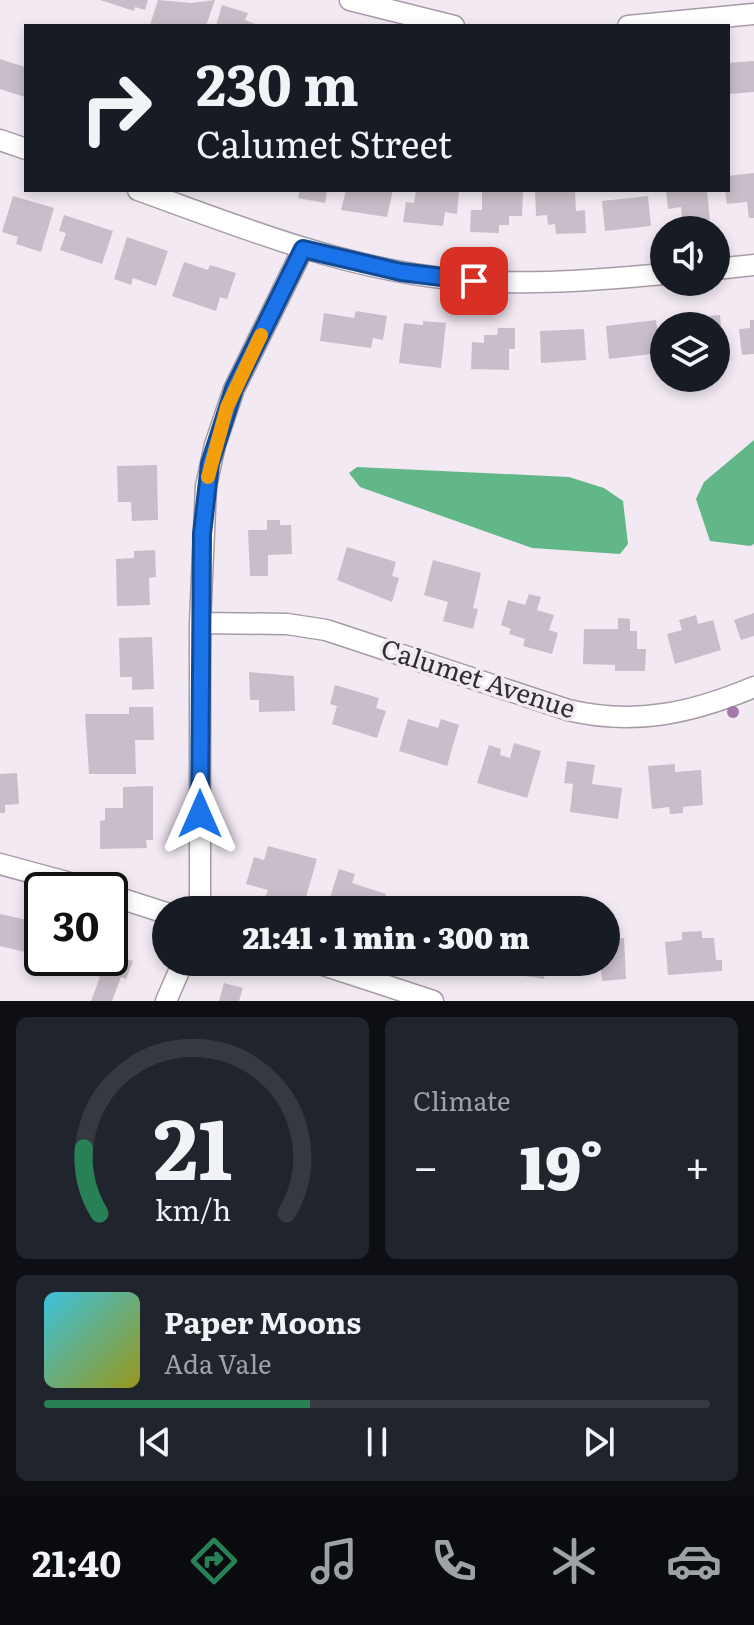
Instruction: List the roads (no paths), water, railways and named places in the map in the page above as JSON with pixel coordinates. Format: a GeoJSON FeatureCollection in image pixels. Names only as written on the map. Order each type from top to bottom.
{"type":"FeatureCollection","features":[{"type":"Feature","properties":{"kind":"street"},"geometry":{"type":"LineString","coordinates":[[350,0],[446,24]]}},
{"type":"Feature","properties":{"kind":"street"},"geometry":{"type":"LineString","coordinates":[[649,24],[754,14]]}},
{"type":"Feature","properties":{"kind":"street"},"geometry":{"type":"LineString","coordinates":[[0,140],[24,148]]}},
{"type":"Feature","properties":{"kind":"street"},"geometry":{"type":"LineString","coordinates":[[144,192],[303,249],[401,272],[474,281],[552,283],[650,275]]}},
{"type":"Feature","properties":{"kind":"street"},"geometry":{"type":"LineString","coordinates":[[200,896],[203,510],[215,445],[234,389],[303,249]]}},
{"type":"Feature","properties":{"kind":"street"},"geometry":{"type":"LineString","coordinates":[[730,268],[754,265]]}},
{"type":"Feature","properties":{"kind":"street","name":"Calumet Avenue"},"geometry":{"type":"LineString","coordinates":[[200,623],[317,627],[556,706],[606,717],[636,719],[684,712],[754,687]]}},
{"type":"Feature","properties":{"kind":"street"},"geometry":{"type":"LineString","coordinates":[[0,864],[30,872]]}},
{"type":"Feature","properties":{"kind":"street"},"geometry":{"type":"LineString","coordinates":[[128,901],[152,908]]}},
{"type":"Feature","properties":{"kind":"street"},"geometry":{"type":"LineString","coordinates":[[166,1001],[177,976]]}},
{"type":"Feature","properties":{"kind":"street"},"geometry":{"type":"LineString","coordinates":[[357,976],[433,1001]]}}]}
